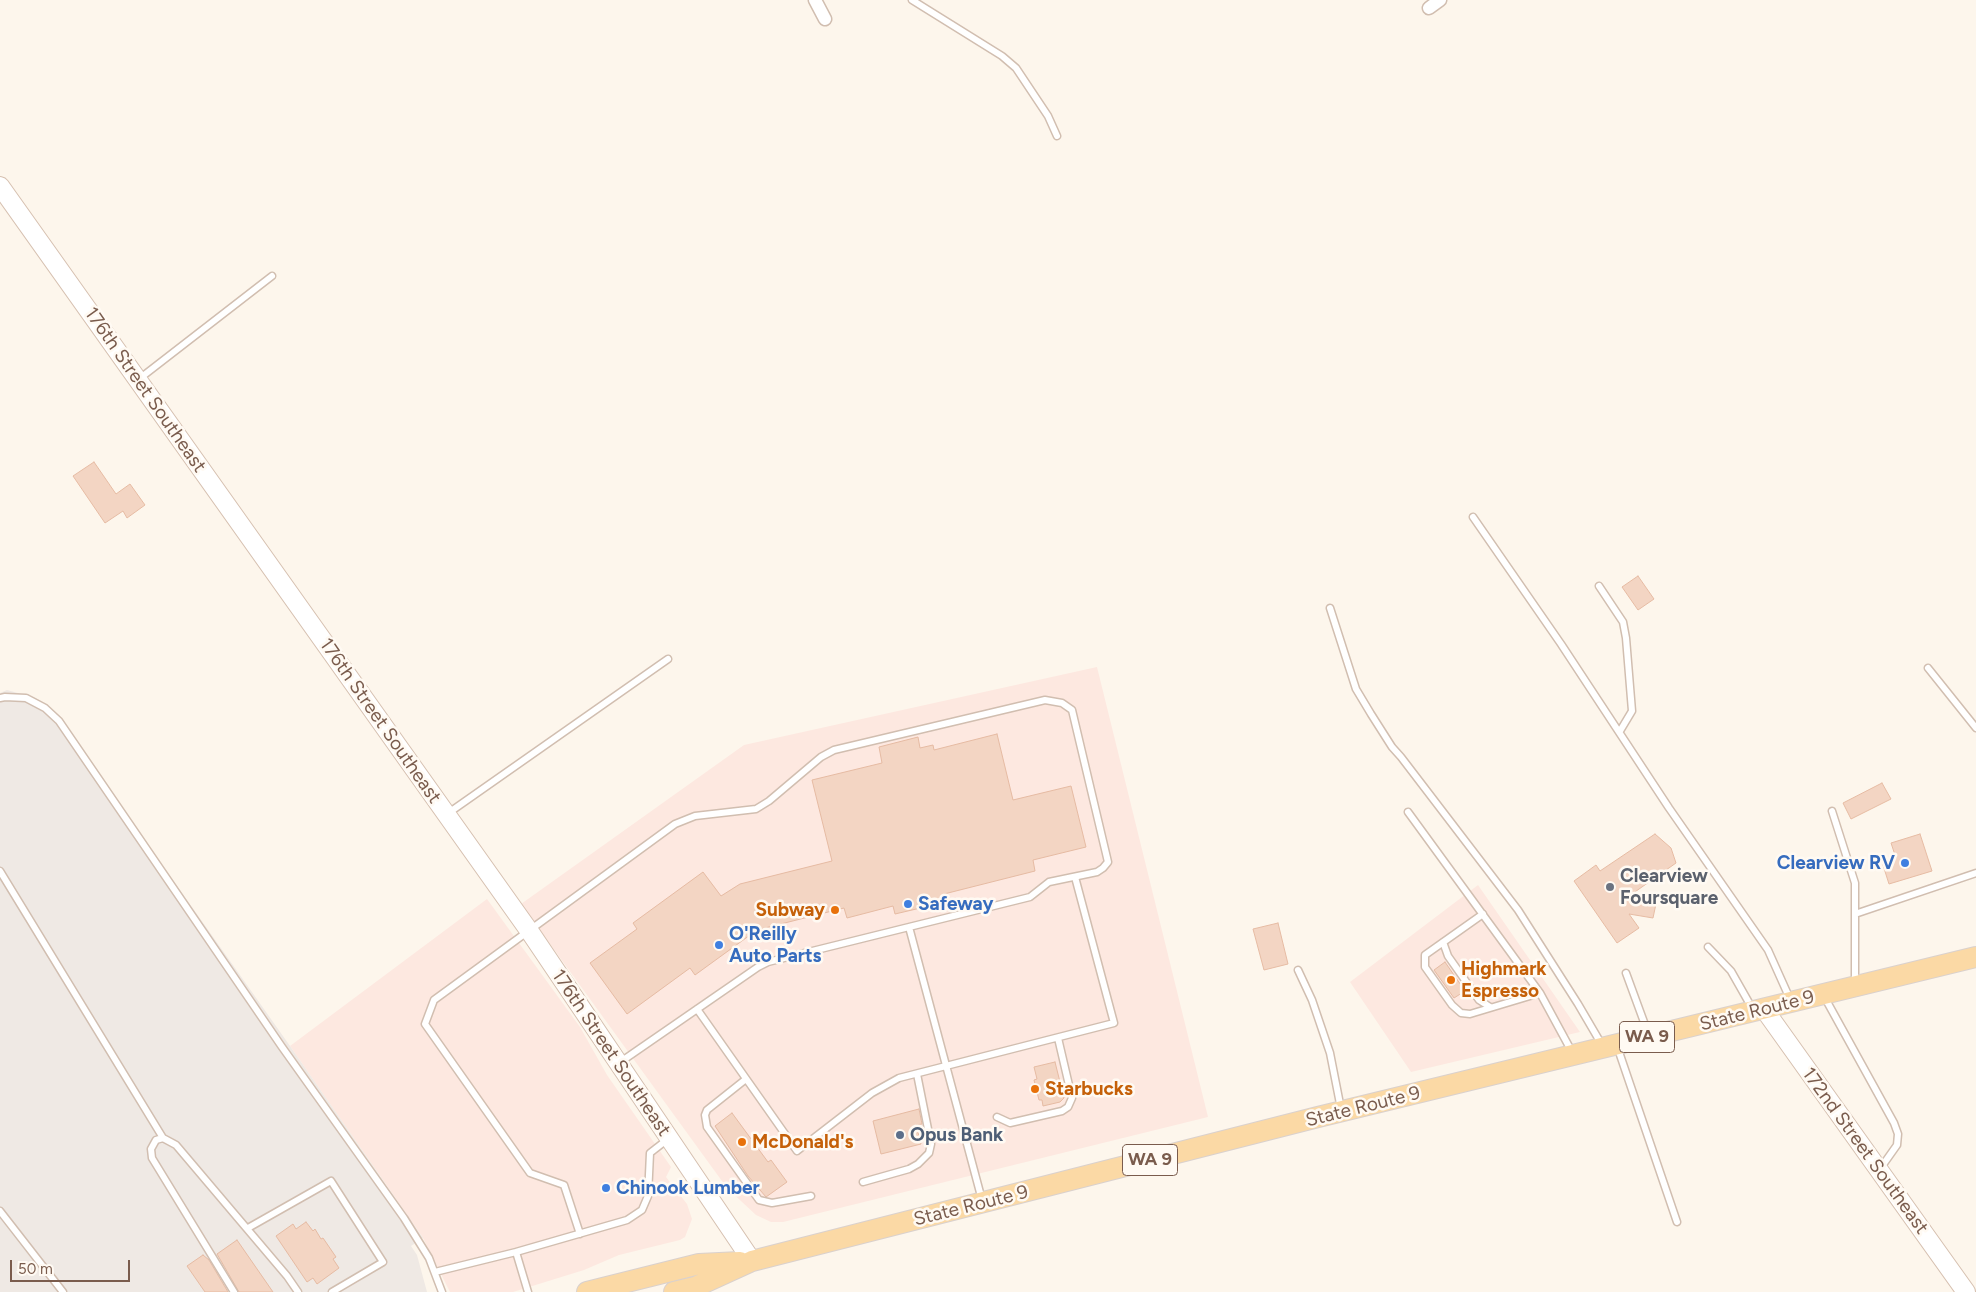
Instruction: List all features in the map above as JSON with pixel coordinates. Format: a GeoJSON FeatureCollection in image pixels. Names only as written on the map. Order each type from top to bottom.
{"type":"FeatureCollection","features":[{"type":"Feature","properties":{"kind":"main road","name":"State Route 9"},"geometry":{"type":"LineString","coordinates":[[674,1292],[695,1287],[752,1261],[1342,1112],[1976,957]]}},
{"type":"Feature","properties":{"kind":"main road","name":"State Route 9"},"geometry":{"type":"LineString","coordinates":[[587,1292],[699,1264],[752,1261]]}},
{"type":"Feature","properties":{"kind":"street"},"geometry":{"type":"LineString","coordinates":[[815,0],[825,19]]}},
{"type":"Feature","properties":{"kind":"street"},"geometry":{"type":"LineString","coordinates":[[1429,8],[1440,0]]}},
{"type":"Feature","properties":{"kind":"street","name":"176th Street Southeast"},"geometry":{"type":"LineString","coordinates":[[0,186],[530,932],[752,1261]]}},
{"type":"Feature","properties":{"kind":"street","name":"172nd Street Southeast"},"geometry":{"type":"LineString","coordinates":[[1759,1010],[1879,1170],[1966,1292]]}},
{"type":"Feature","properties":{"kind":"lane"},"geometry":{"type":"LineString","coordinates":[[912,0],[1002,56],[1016,68],[1035,96],[1057,136]]}},
{"type":"Feature","properties":{"kind":"lane"},"geometry":{"type":"LineString","coordinates":[[138,380],[272,276]]}},
{"type":"Feature","properties":{"kind":"lane"},"geometry":{"type":"LineString","coordinates":[[1473,517],[1620,731],[1669,808],[1768,950],[1791,1002]]}},
{"type":"Feature","properties":{"kind":"lane"},"geometry":{"type":"LineString","coordinates":[[1599,586],[1623,622],[1626,638],[1632,711],[1620,731]]}},
{"type":"Feature","properties":{"kind":"lane"},"geometry":{"type":"LineString","coordinates":[[1330,608],[1356,689],[1392,747],[1518,910],[1578,1004],[1610,1046],[1677,1222]]}},
{"type":"Feature","properties":{"kind":"lane"},"geometry":{"type":"LineString","coordinates":[[446,814],[668,659]]}},
{"type":"Feature","properties":{"kind":"lane"},"geometry":{"type":"LineString","coordinates":[[1928,668],[1976,728]]}},
{"type":"Feature","properties":{"kind":"lane"},"geometry":{"type":"LineString","coordinates":[[0,698],[26,698],[45,708],[59,721],[321,1104],[404,1218],[429,1258],[442,1292]]}},
{"type":"Feature","properties":{"kind":"lane"},"geometry":{"type":"LineString","coordinates":[[580,1234],[564,1185],[530,1173],[426,1024],[434,1000],[530,932],[675,824],[695,816],[756,809],[769,801],[821,757],[834,750],[1045,700],[1062,703],[1072,710],[1108,862],[1097,872],[1049,882],[1030,898],[768,962],[618,1064]]}},
{"type":"Feature","properties":{"kind":"lane"},"geometry":{"type":"LineString","coordinates":[[1832,811],[1855,883],[1855,987]]}},
{"type":"Feature","properties":{"kind":"lane"},"geometry":{"type":"LineString","coordinates":[[1408,812],[1540,993],[1555,1017],[1573,1055]]}},
{"type":"Feature","properties":{"kind":"lane"},"geometry":{"type":"LineString","coordinates":[[0,871],[163,1138]]}},
{"type":"Feature","properties":{"kind":"lane"},"geometry":{"type":"LineString","coordinates":[[1855,914],[1976,873]]}},
{"type":"Feature","properties":{"kind":"lane"},"geometry":{"type":"LineString","coordinates":[[697,1009],[797,1151],[885,1084],[1114,1023],[1075,877]]}},
{"type":"Feature","properties":{"kind":"lane"},"geometry":{"type":"LineString","coordinates":[[1483,914],[1425,955],[1425,967],[1452,1005],[1461,1013],[1470,1014],[1540,993]]}},
{"type":"Feature","properties":{"kind":"lane"},"geometry":{"type":"LineString","coordinates":[[910,927],[982,1203]]}},
{"type":"Feature","properties":{"kind":"lane"},"geometry":{"type":"LineString","coordinates":[[1443,942],[1448,956],[1479,1000],[1490,1007]]}},
{"type":"Feature","properties":{"kind":"lane"},"geometry":{"type":"LineString","coordinates":[[1708,947],[1731,971],[1759,1010]]}},
{"type":"Feature","properties":{"kind":"lane"},"geometry":{"type":"LineString","coordinates":[[1298,970],[1312,1000],[1330,1053],[1342,1112]]}},
{"type":"Feature","properties":{"kind":"lane"},"geometry":{"type":"LineString","coordinates":[[1626,973],[1649,1037]]}},
{"type":"Feature","properties":{"kind":"lane"},"geometry":{"type":"LineString","coordinates":[[1824,994],[1894,1123],[1898,1134],[1897,1145],[1879,1170]]}},
{"type":"Feature","properties":{"kind":"lane"},"geometry":{"type":"LineString","coordinates":[[997,1117],[1010,1123],[1062,1111],[1068,1107],[1072,1098],[1058,1038]]}},
{"type":"Feature","properties":{"kind":"lane"},"geometry":{"type":"LineString","coordinates":[[863,1182],[908,1169],[918,1164],[929,1152],[931,1144],[917,1074]]}},
{"type":"Feature","properties":{"kind":"lane"},"geometry":{"type":"LineString","coordinates":[[746,1079],[707,1110],[705,1115],[708,1127],[758,1200],[772,1203],[811,1196]]}},
{"type":"Feature","properties":{"kind":"lane"},"geometry":{"type":"LineString","coordinates":[[234,1292],[152,1158],[152,1149],[156,1140],[163,1138],[170,1140],[176,1145],[248,1228],[298,1292]]}},
{"type":"Feature","properties":{"kind":"lane"},"geometry":{"type":"LineString","coordinates":[[435,1272],[516,1252],[628,1220],[642,1210],[648,1196],[650,1152],[669,1138]]}},
{"type":"Feature","properties":{"kind":"lane"},"geometry":{"type":"LineString","coordinates":[[248,1228],[331,1181],[383,1262],[332,1292]]}},
{"type":"Feature","properties":{"kind":"lane"},"geometry":{"type":"LineString","coordinates":[[0,1211],[63,1292]]}},
{"type":"Feature","properties":{"kind":"lane"},"geometry":{"type":"LineString","coordinates":[[516,1252],[528,1292]]}},
{"type":"Feature","properties":{"kind":"shaded area"},"geometry":{"type":"Polygon","coordinates":[[[1097,667],[1208,1117],[783,1222],[771,1222],[756,1215],[727,1188],[521,904],[744,745],[1097,667]]]}},
{"type":"Feature","properties":{"kind":"shaded area"},"geometry":{"type":"Polygon","coordinates":[[[7,690],[36,698],[55,713],[290,1046],[423,1238],[411,1246],[417,1255],[427,1292],[0,1292],[0,693],[7,690]]]}},
{"type":"Feature","properties":{"kind":"shaded area"},"geometry":{"type":"Polygon","coordinates":[[[1478,885],[1580,1032],[1411,1072],[1350,982],[1478,885]]]}},
{"type":"Feature","properties":{"kind":"shaded area"},"geometry":{"type":"Polygon","coordinates":[[[487,899],[580,1027],[607,1075],[671,1167],[666,1177],[687,1204],[692,1219],[685,1237],[680,1240],[619,1255],[584,1270],[513,1292],[450,1292],[423,1238],[290,1046],[487,899]]]}},
{"type":"Feature","properties":{"kind":"building"},"geometry":{"type":"Polygon","coordinates":[[[94,462],[116,494],[130,484],[145,505],[127,518],[123,511],[105,523],[73,476],[94,462]]]}},
{"type":"Feature","properties":{"kind":"building"},"geometry":{"type":"Polygon","coordinates":[[[1638,576],[1654,599],[1638,610],[1622,587],[1638,576]]]}},
{"type":"Feature","properties":{"kind":"building"},"geometry":{"type":"Polygon","coordinates":[[[997,734],[1013,800],[1071,786],[1086,847],[1033,860],[1035,871],[944,894],[946,902],[895,914],[893,906],[847,918],[844,908],[757,930],[695,975],[690,968],[627,1014],[590,963],[637,929],[633,923],[703,872],[721,896],[740,884],[832,861],[812,780],[882,763],[879,747],[918,737],[920,748],[933,745],[934,750],[997,734]]]}},
{"type":"Feature","properties":{"kind":"building"},"geometry":{"type":"Polygon","coordinates":[[[1882,783],[1891,799],[1851,819],[1843,803],[1882,783]]]}},
{"type":"Feature","properties":{"kind":"building","name":"Clearview Foursquare"},"geometry":{"type":"Polygon","coordinates":[[[1655,834],[1671,848],[1676,863],[1632,894],[1657,899],[1653,918],[1629,914],[1639,928],[1617,943],[1574,881],[1596,865],[1600,871],[1655,834]]]}},
{"type":"Feature","properties":{"kind":"building"},"geometry":{"type":"Polygon","coordinates":[[[1920,834],[1932,871],[1889,884],[1882,862],[1896,858],[1891,843],[1920,834]]]}},
{"type":"Feature","properties":{"kind":"building"},"geometry":{"type":"Polygon","coordinates":[[[1278,923],[1288,964],[1264,970],[1253,929],[1278,923]]]}},
{"type":"Feature","properties":{"kind":"building","name":"Highmark Espresso"},"geometry":{"type":"Polygon","coordinates":[[[1445,962],[1465,991],[1454,998],[1434,970],[1445,962]]]}},
{"type":"Feature","properties":{"kind":"building"},"geometry":{"type":"Polygon","coordinates":[[[1055,1062],[1064,1098],[1060,1102],[1043,1106],[1042,1100],[1039,1100],[1034,1080],[1037,1079],[1034,1067],[1055,1062]]]}},
{"type":"Feature","properties":{"kind":"building"},"geometry":{"type":"Polygon","coordinates":[[[919,1109],[922,1124],[916,1125],[921,1144],[881,1154],[873,1121],[919,1109]]]}},
{"type":"Feature","properties":{"kind":"building"},"geometry":{"type":"Polygon","coordinates":[[[732,1113],[768,1162],[771,1160],[787,1182],[766,1197],[748,1176],[715,1126],[732,1113]]]}},
{"type":"Feature","properties":{"kind":"building"},"geometry":{"type":"Polygon","coordinates":[[[306,1222],[313,1231],[315,1229],[321,1239],[323,1238],[336,1257],[333,1259],[339,1268],[317,1284],[313,1278],[307,1282],[276,1236],[293,1224],[296,1229],[306,1222]]]}},
{"type":"Feature","properties":{"kind":"building"},"geometry":{"type":"Polygon","coordinates":[[[237,1240],[273,1292],[239,1292],[217,1254],[237,1240]]]}},
{"type":"Feature","properties":{"kind":"building"},"geometry":{"type":"Polygon","coordinates":[[[203,1255],[209,1260],[228,1292],[205,1292],[187,1266],[203,1255]]]}},
{"type":"Feature","properties":{"kind":"place","name":"Clearview RV"},"geometry":{"type":"Point","coordinates":[1905,863]}},
{"type":"Feature","properties":{"kind":"place","name":"Clearview Foursquare"},"geometry":{"type":"Point","coordinates":[1610,887]}},
{"type":"Feature","properties":{"kind":"place","name":"Safeway"},"geometry":{"type":"Point","coordinates":[908,904]}},
{"type":"Feature","properties":{"kind":"place","name":"Subway"},"geometry":{"type":"Point","coordinates":[835,910]}},
{"type":"Feature","properties":{"kind":"place","name":"O'Reilly Auto Parts"},"geometry":{"type":"Point","coordinates":[719,945]}},
{"type":"Feature","properties":{"kind":"place","name":"Highmark Espresso"},"geometry":{"type":"Point","coordinates":[1451,980]}},
{"type":"Feature","properties":{"kind":"place","name":"Starbucks"},"geometry":{"type":"Point","coordinates":[1035,1089]}},
{"type":"Feature","properties":{"kind":"place","name":"Opus Bank"},"geometry":{"type":"Point","coordinates":[900,1135]}},
{"type":"Feature","properties":{"kind":"place","name":"McDonald's"},"geometry":{"type":"Point","coordinates":[742,1142]}},
{"type":"Feature","properties":{"kind":"place","name":"Chinook Lumber"},"geometry":{"type":"Point","coordinates":[606,1188]}}]}
